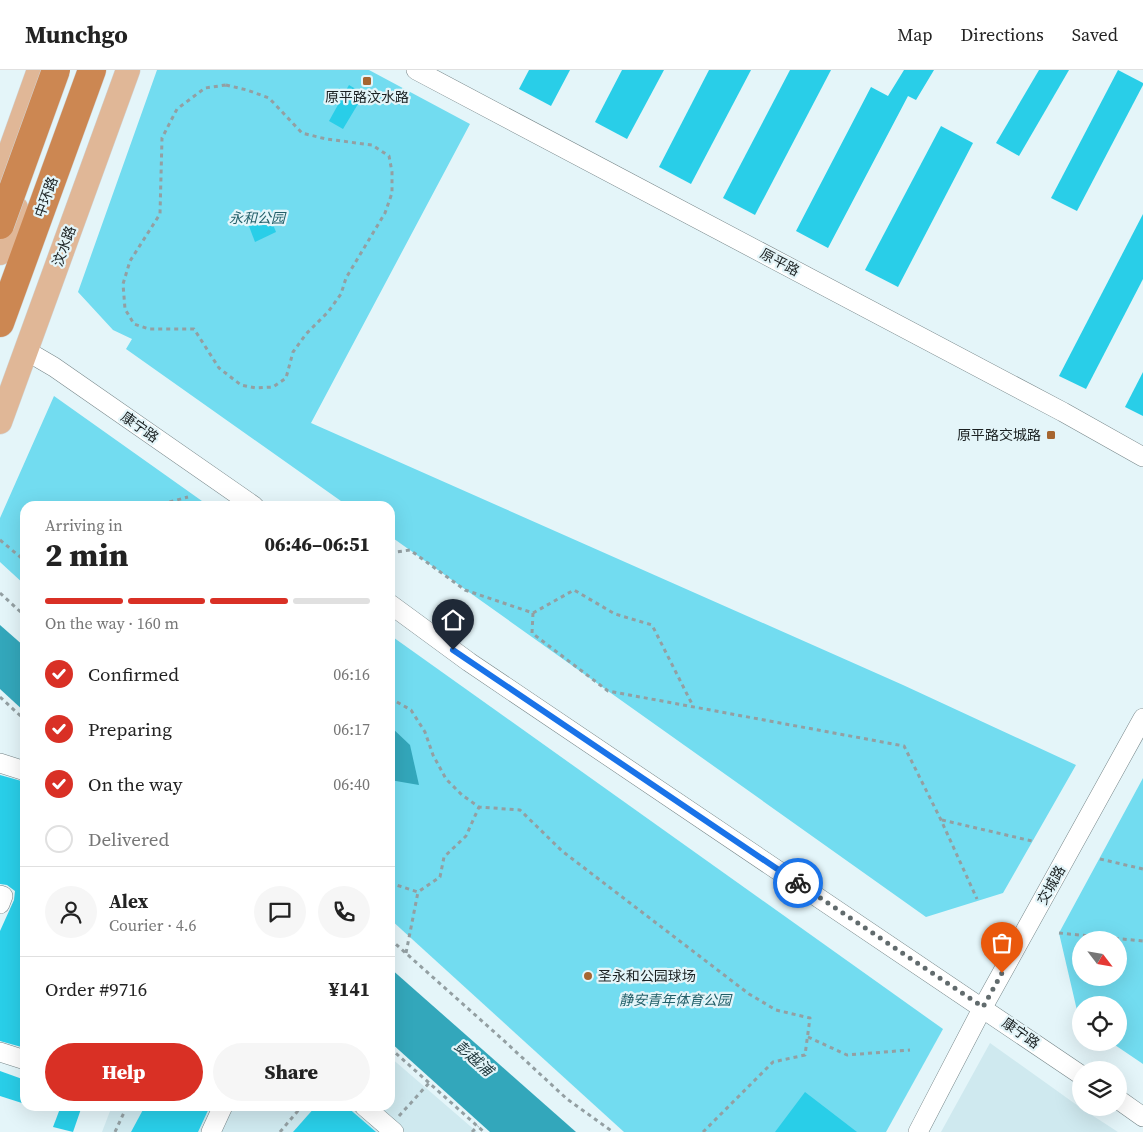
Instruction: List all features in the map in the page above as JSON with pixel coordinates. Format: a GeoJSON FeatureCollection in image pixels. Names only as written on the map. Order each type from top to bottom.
{"type":"FeatureCollection","features":[{"type":"Feature","properties":{"kind":"highway"},"geometry":{"type":"LineString","coordinates":[[0,225],[56,70]]}},
{"type":"Feature","properties":{"kind":"highway","name":"中环路"},"geometry":{"type":"LineString","coordinates":[[0,323],[92,70]]}},
{"type":"Feature","properties":{"kind":"main road"},"geometry":{"type":"LineString","coordinates":[[0,179],[39,70]]}},
{"type":"Feature","properties":{"kind":"main road"},"geometry":{"type":"LineString","coordinates":[[0,253],[66,70]]}},
{"type":"Feature","properties":{"kind":"main road"},"geometry":{"type":"LineString","coordinates":[[0,292],[82,70]]}},
{"type":"Feature","properties":{"kind":"main road","name":"汶水路"},"geometry":{"type":"LineString","coordinates":[[0,422],[128,70]]}},
{"type":"Feature","properties":{"kind":"main road"},"geometry":{"type":"LineString","coordinates":[[0,218],[24,187]]}},
{"type":"Feature","properties":{"kind":"street","name":"原平路"},"geometry":{"type":"LineString","coordinates":[[416,70],[1143,456]]}},
{"type":"Feature","properties":{"kind":"street","name":"康宁路"},"geometry":{"type":"LineString","coordinates":[[25,350],[54,367],[247,501]]}},
{"type":"Feature","properties":{"kind":"street","name":"康宁路"},"geometry":{"type":"LineString","coordinates":[[395,608],[469,662],[1072,1068]]}},
{"type":"Feature","properties":{"kind":"street","name":"交城路"},"geometry":{"type":"LineString","coordinates":[[918,1132],[983,1007],[1143,718]]}},
{"type":"Feature","properties":{"kind":"street"},"geometry":{"type":"LineString","coordinates":[[0,763],[20,769]]}},
{"type":"Feature","properties":{"kind":"street"},"geometry":{"type":"LineString","coordinates":[[0,895],[3,896],[0,904]]}},
{"type":"Feature","properties":{"kind":"street"},"geometry":{"type":"LineString","coordinates":[[0,1052],[20,1058]]}},
{"type":"Feature","properties":{"kind":"street"},"geometry":{"type":"LineString","coordinates":[[1127,1106],[1143,1117]]}},
{"type":"Feature","properties":{"kind":"street"},"geometry":{"type":"LineString","coordinates":[[212,1132],[221,1111]]}},
{"type":"Feature","properties":{"kind":"street"},"geometry":{"type":"LineString","coordinates":[[370,1111],[391,1130]]}},
{"type":"Feature","properties":{"kind":"path"},"geometry":{"type":"LineString","coordinates":[[226,85],[262,95],[269,98],[302,133],[326,139],[372,145],[389,156],[392,172],[392,193],[385,213],[346,278],[341,294],[293,352],[286,378],[273,387],[256,388],[241,385],[219,368],[194,329],[149,328],[134,324],[125,308],[123,284],[130,261],[160,214],[162,138],[177,109],[206,88],[226,85]]}},
{"type":"Feature","properties":{"kind":"path"},"geometry":{"type":"LineString","coordinates":[[173,501],[188,497]]}},
{"type":"Feature","properties":{"kind":"path"},"geometry":{"type":"LineString","coordinates":[[0,540],[20,557]]}},
{"type":"Feature","properties":{"kind":"path"},"geometry":{"type":"LineString","coordinates":[[395,552],[410,550],[465,590],[533,613],[574,590],[615,614],[652,625],[693,706]]}},
{"type":"Feature","properties":{"kind":"path"},"geometry":{"type":"LineString","coordinates":[[0,593],[20,611]]}},
{"type":"Feature","properties":{"kind":"path"},"geometry":{"type":"LineString","coordinates":[[533,613],[532,633],[608,691],[904,746],[941,820],[977,899]]}},
{"type":"Feature","properties":{"kind":"path"},"geometry":{"type":"LineString","coordinates":[[0,697],[20,715]]}},
{"type":"Feature","properties":{"kind":"path"},"geometry":{"type":"LineString","coordinates":[[395,701],[411,710],[425,732],[433,755],[446,779],[462,795],[479,807],[520,810],[562,851],[749,994],[776,1010],[810,1018],[805,1055],[773,1062],[704,1132]]}},
{"type":"Feature","properties":{"kind":"path"},"geometry":{"type":"LineString","coordinates":[[406,953],[418,892],[440,877],[444,857],[466,836],[479,807]]}},
{"type":"Feature","properties":{"kind":"path"},"geometry":{"type":"LineString","coordinates":[[941,820],[1032,841]]}},
{"type":"Feature","properties":{"kind":"path"},"geometry":{"type":"LineString","coordinates":[[1100,859],[1143,869]]}},
{"type":"Feature","properties":{"kind":"path"},"geometry":{"type":"LineString","coordinates":[[395,885],[418,892]]}},
{"type":"Feature","properties":{"kind":"path"},"geometry":{"type":"LineString","coordinates":[[1059,933],[1143,941]]}},
{"type":"Feature","properties":{"kind":"path"},"geometry":{"type":"LineString","coordinates":[[395,943],[567,1099],[613,1132]]}},
{"type":"Feature","properties":{"kind":"path"},"geometry":{"type":"LineString","coordinates":[[808,1037],[847,1055],[910,1050]]}},
{"type":"Feature","properties":{"kind":"path"},"geometry":{"type":"LineString","coordinates":[[395,1052],[484,1132]]}},
{"type":"Feature","properties":{"kind":"path"},"geometry":{"type":"LineString","coordinates":[[391,1130],[429,1083]]}},
{"type":"Feature","properties":{"kind":"path"},"geometry":{"type":"LineString","coordinates":[[115,1132],[125,1111]]}},
{"type":"Feature","properties":{"kind":"path"},"geometry":{"type":"LineString","coordinates":[[280,1132],[298,1111]]}},
{"type":"Feature","properties":{"kind":"path"},"geometry":{"type":"LineString","coordinates":[[472,1132],[478,1126]]}},
{"type":"Feature","properties":{"kind":"shaded area"},"geometry":{"type":"Polygon","coordinates":[[[990,1043],[1072,1102],[1072,1116],[1093,1116],[1118,1132],[941,1132],[990,1043]]]}},
{"type":"Feature","properties":{"kind":"shaded area"},"geometry":{"type":"Polygon","coordinates":[[[395,1061],[477,1132],[102,1132],[110,1111],[395,1111],[395,1061]]]}},
{"type":"Feature","properties":{"kind":"green space","name":"永和公园"},"geometry":{"type":"Polygon","coordinates":[[[157,70],[369,70],[470,124],[311,423],[903,685],[1076,765],[1003,893],[926,917],[395,540],[395,501],[341,501],[126,349],[132,339],[113,330],[78,292],[157,70]]]}},
{"type":"Feature","properties":{"kind":"green space"},"geometry":{"type":"Polygon","coordinates":[[[54,396],[202,501],[20,501],[20,580],[0,562],[0,518],[54,396]]]}},
{"type":"Feature","properties":{"kind":"green space","name":"静安青年体育公园"},"geometry":{"type":"Polygon","coordinates":[[[395,639],[943,1029],[886,1132],[624,1132],[395,924],[395,639]]]}},
{"type":"Feature","properties":{"kind":"green space"},"geometry":{"type":"Polygon","coordinates":[[[1143,778],[1143,1064],[1124,1051],[1127,1051],[1127,996],[1074,996],[1059,933],[1143,778]]]}},
{"type":"Feature","properties":{"kind":"water"},"geometry":{"type":"Polygon","coordinates":[[[0,625],[20,643],[20,707],[0,689],[0,625]]]}},
{"type":"Feature","properties":{"kind":"water"},"geometry":{"type":"Polygon","coordinates":[[[395,731],[410,745],[419,785],[395,781],[395,731]]]}},
{"type":"Feature","properties":{"kind":"water","name":"彭越浦"},"geometry":{"type":"Polygon","coordinates":[[[395,972],[576,1132],[490,1132],[395,1046],[395,972]]]}},
{"type":"Feature","properties":{"kind":"building"},"geometry":{"type":"Polygon","coordinates":[[[529,70],[570,70],[551,106],[519,89],[529,70]]]}},
{"type":"Feature","properties":{"kind":"building"},"geometry":{"type":"Polygon","coordinates":[[[622,70],[664,70],[627,139],[595,122],[622,70]]]}},
{"type":"Feature","properties":{"kind":"building"},"geometry":{"type":"Polygon","coordinates":[[[709,70],[751,70],[691,184],[659,167],[709,70]]]}},
{"type":"Feature","properties":{"kind":"building"},"geometry":{"type":"Polygon","coordinates":[[[790,70],[831,70],[755,215],[723,198],[790,70]]]}},
{"type":"Feature","properties":{"kind":"building"},"geometry":{"type":"Polygon","coordinates":[[[904,70],[934,70],[916,100],[908,96],[828,248],[796,231],[871,87],[888,96],[904,70]]]}},
{"type":"Feature","properties":{"kind":"building"},"geometry":{"type":"Polygon","coordinates":[[[1039,70],[1069,70],[1019,156],[996,143],[1039,70]]]}},
{"type":"Feature","properties":{"kind":"building"},"geometry":{"type":"Polygon","coordinates":[[[1118,70],[1143,83],[1143,85],[1077,211],[1051,198],[1118,70]]]}},
{"type":"Feature","properties":{"kind":"building"},"geometry":{"type":"Polygon","coordinates":[[[349,85],[364,94],[343,129],[329,121],[349,85]]]}},
{"type":"Feature","properties":{"kind":"building"},"geometry":{"type":"Polygon","coordinates":[[[941,126],[973,143],[898,287],[865,270],[941,126]]]}},
{"type":"Feature","properties":{"kind":"building"},"geometry":{"type":"Polygon","coordinates":[[[268,212],[276,232],[255,242],[247,221],[268,212]]]}},
{"type":"Feature","properties":{"kind":"building"},"geometry":{"type":"Polygon","coordinates":[[[1143,214],[1143,279],[1086,389],[1059,376],[1143,214]]]}},
{"type":"Feature","properties":{"kind":"building"},"geometry":{"type":"Polygon","coordinates":[[[1143,372],[1143,416],[1125,407],[1143,372]]]}},
{"type":"Feature","properties":{"kind":"building"},"geometry":{"type":"Polygon","coordinates":[[[0,775],[20,781],[20,1047],[0,1041],[0,931],[14,900],[15,891],[7,885],[0,884],[0,775]]]}},
{"type":"Feature","properties":{"kind":"building"},"geometry":{"type":"Polygon","coordinates":[[[0,1071],[20,1078],[20,1102],[0,1096],[0,1071]]]}},
{"type":"Feature","properties":{"kind":"building"},"geometry":{"type":"Polygon","coordinates":[[[805,1092],[857,1132],[775,1132],[805,1092]]]}},
{"type":"Feature","properties":{"kind":"building"},"geometry":{"type":"Polygon","coordinates":[[[59,1111],[80,1111],[73,1132],[53,1127],[59,1111]]]}},
{"type":"Feature","properties":{"kind":"building"},"geometry":{"type":"Polygon","coordinates":[[[142,1111],[208,1111],[198,1132],[131,1132],[142,1111]]]}},
{"type":"Feature","properties":{"kind":"building"},"geometry":{"type":"Polygon","coordinates":[[[312,1111],[352,1111],[376,1132],[293,1132],[312,1111]]]}},
{"type":"Feature","properties":{"kind":"way so far"},"geometry":{"type":"LineString","coordinates":[[798,883],[983,1007],[1002,973]]}},
{"type":"Feature","properties":{"kind":"place","name":"原平路汶水路"},"geometry":{"type":"Point","coordinates":[367,81]}},
{"type":"Feature","properties":{"kind":"place","name":"原平路交城路"},"geometry":{"type":"Point","coordinates":[1051,435]}},
{"type":"Feature","properties":{"kind":"place","name":"圣永和公园球场"},"geometry":{"type":"Point","coordinates":[588,976]}},
{"type":"Feature","properties":{"kind":"route"},"geometry":{"type":"LineString","coordinates":[[453,650],[798,883]]}}]}
